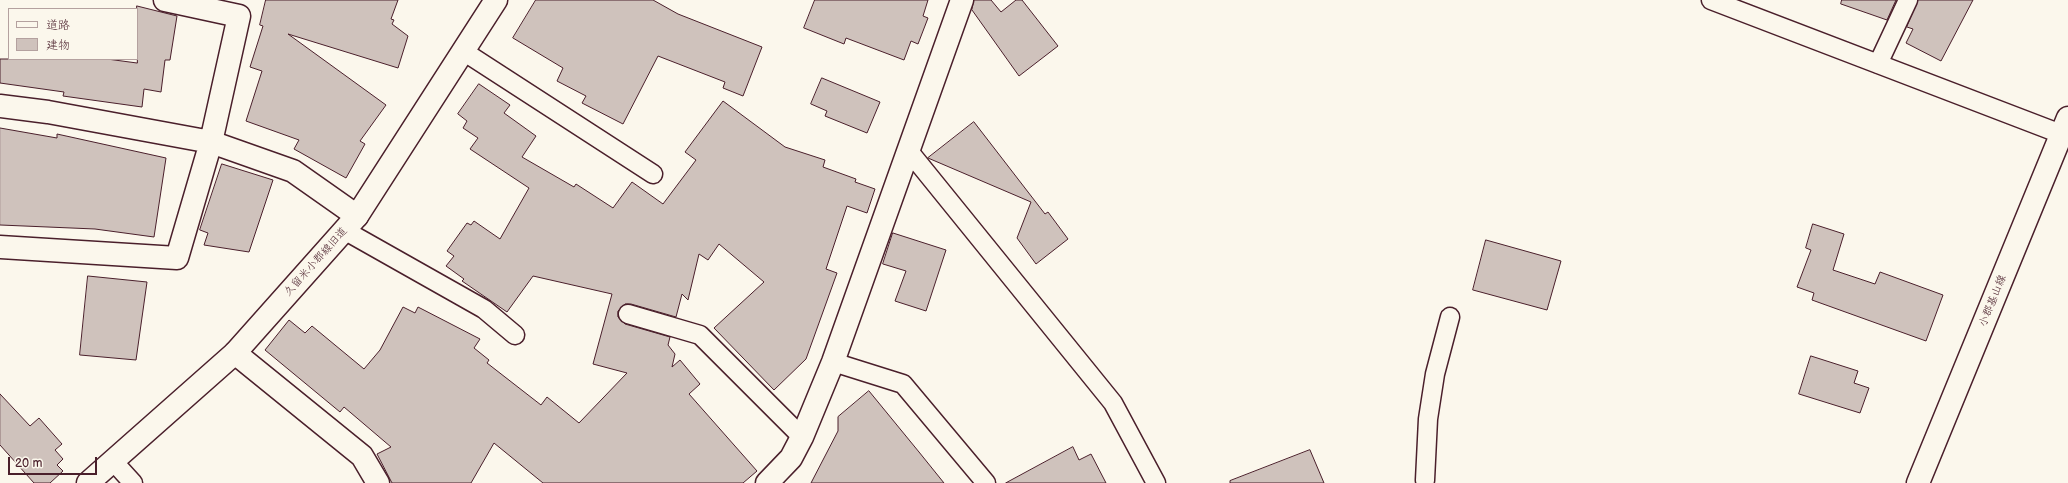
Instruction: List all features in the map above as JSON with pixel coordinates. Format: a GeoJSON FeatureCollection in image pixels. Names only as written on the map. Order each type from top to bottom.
{"type":"FeatureCollection","features":[{"type":"Feature","properties":{"kind":"street"},"geometry":{"type":"LineString","coordinates":[[0,247],[177,258],[211,142],[239,16],[165,0]]}},
{"type":"Feature","properties":{"kind":"street","name":"久留米小郡線旧道"},"geometry":{"type":"LineString","coordinates":[[88,483],[235,353],[350,222],[496,0]]}},
{"type":"Feature","properties":{"kind":"street"},"geometry":{"type":"LineString","coordinates":[[767,483],[790,458],[802,437],[833,362],[962,0]]}},
{"type":"Feature","properties":{"kind":"street"},"geometry":{"type":"LineString","coordinates":[[0,106],[48,112],[211,142],[293,171],[350,222]]}},
{"type":"Feature","properties":{"kind":"street","name":"小郡基山線"},"geometry":{"type":"LineString","coordinates":[[1918,483],[2064,135]]}},
{"type":"Feature","properties":{"kind":"street"},"geometry":{"type":"LineString","coordinates":[[235,353],[362,456],[378,483]]}},
{"type":"Feature","properties":{"kind":"lane"},"geometry":{"type":"LineString","coordinates":[[1711,0],[2064,135]]}},
{"type":"Feature","properties":{"kind":"lane"},"geometry":{"type":"LineString","coordinates":[[1878,64],[1908,0]]}},
{"type":"Feature","properties":{"kind":"lane"},"geometry":{"type":"LineString","coordinates":[[463,51],[653,174]]}},
{"type":"Feature","properties":{"kind":"lane"},"geometry":{"type":"LineString","coordinates":[[908,150],[1113,403],[1156,483]]}},
{"type":"Feature","properties":{"kind":"lane"},"geometry":{"type":"LineString","coordinates":[[350,222],[484,309],[515,334]]}},
{"type":"Feature","properties":{"kind":"lane"},"geometry":{"type":"LineString","coordinates":[[628,314],[700,335],[802,437]]}},
{"type":"Feature","properties":{"kind":"lane"},"geometry":{"type":"LineString","coordinates":[[1424,482],[1428,419],[1435,374],[1450,317]]}},
{"type":"Feature","properties":{"kind":"lane"},"geometry":{"type":"LineString","coordinates":[[833,362],[903,384],[986,483]]}},
{"type":"Feature","properties":{"kind":"lane"},"geometry":{"type":"LineString","coordinates":[[113,461],[133,483]]}},
{"type":"Feature","properties":{"kind":"building"},"geometry":{"type":"Polygon","coordinates":[[[266,0],[398,0],[391,19],[394,20],[392,24],[408,36],[398,68],[288,34],[386,105],[360,141],[365,144],[346,178],[294,149],[299,140],[246,121],[262,71],[250,67],[263,26],[260,25],[266,0]]]}},
{"type":"Feature","properties":{"kind":"building"},"geometry":{"type":"Polygon","coordinates":[[[536,0],[653,0],[678,14],[762,47],[743,96],[723,88],[725,82],[658,56],[623,124],[582,103],[586,96],[557,81],[563,68],[513,38],[536,0]]]}},
{"type":"Feature","properties":{"kind":"building"},"geometry":{"type":"Polygon","coordinates":[[[815,0],[928,0],[923,16],[928,18],[918,44],[911,41],[904,60],[846,38],[844,44],[804,28],[815,0]]]}},
{"type":"Feature","properties":{"kind":"building"},"geometry":{"type":"Polygon","coordinates":[[[974,0],[991,0],[1001,12],[1016,0],[1022,0],[1058,46],[1019,76],[972,10],[974,0]]]}},
{"type":"Feature","properties":{"kind":"building"},"geometry":{"type":"Polygon","coordinates":[[[1842,0],[1896,0],[1887,20],[1841,4],[1842,0]]]}},
{"type":"Feature","properties":{"kind":"building"},"geometry":{"type":"Polygon","coordinates":[[[1918,0],[1973,0],[1941,61],[1906,43],[1913,29],[1907,27],[1918,0]]]}},
{"type":"Feature","properties":{"kind":"building"},"geometry":{"type":"Polygon","coordinates":[[[137,6],[177,16],[170,60],[165,60],[161,92],[144,89],[142,107],[63,96],[64,92],[0,83],[0,59],[114,60],[137,63],[137,6]]]}},
{"type":"Feature","properties":{"kind":"building"},"geometry":{"type":"Polygon","coordinates":[[[822,78],[880,102],[867,133],[825,116],[827,111],[811,104],[822,78]]]}},
{"type":"Feature","properties":{"kind":"building"},"geometry":{"type":"Polygon","coordinates":[[[479,84],[510,105],[504,113],[536,136],[522,157],[574,187],[576,184],[613,208],[632,182],[663,204],[696,160],[685,152],[723,101],[785,147],[825,160],[823,167],[856,179],[855,182],[875,189],[867,213],[847,206],[826,269],[837,273],[806,359],[774,390],[714,328],[764,282],[719,244],[708,260],[699,254],[688,300],[682,294],[676,317],[631,304],[625,304],[618,311],[618,317],[625,324],[670,337],[668,345],[675,354],[672,367],[680,360],[700,384],[689,394],[757,471],[743,483],[543,483],[494,443],[471,483],[392,483],[377,454],[391,447],[344,407],[340,412],[265,350],[289,320],[305,333],[312,326],[364,369],[380,350],[403,307],[415,313],[418,307],[480,339],[474,348],[489,360],[487,363],[541,405],[547,397],[579,423],[627,373],[593,364],[612,294],[533,276],[507,312],[462,281],[464,279],[446,266],[454,256],[447,251],[467,223],[471,225],[474,221],[500,239],[529,188],[470,149],[478,138],[463,128],[467,121],[458,114],[479,84]]]}},
{"type":"Feature","properties":{"kind":"building"},"geometry":{"type":"Polygon","coordinates":[[[974,122],[1045,214],[1048,212],[1068,239],[1036,264],[1017,238],[1031,202],[928,158],[974,122]]]}},
{"type":"Feature","properties":{"kind":"building"},"geometry":{"type":"Polygon","coordinates":[[[0,128],[57,138],[57,134],[166,158],[154,237],[95,229],[0,225],[0,128]]]}},
{"type":"Feature","properties":{"kind":"building"},"geometry":{"type":"Polygon","coordinates":[[[222,164],[273,180],[249,252],[204,245],[208,233],[200,230],[222,164]]]}},
{"type":"Feature","properties":{"kind":"building"},"geometry":{"type":"Polygon","coordinates":[[[1813,224],[1844,234],[1833,270],[1875,284],[1880,272],[1943,295],[1926,341],[1812,300],[1814,293],[1797,287],[1811,250],[1806,248],[1813,224]]]}},
{"type":"Feature","properties":{"kind":"building"},"geometry":{"type":"Polygon","coordinates":[[[893,233],[946,250],[926,311],[895,301],[906,271],[883,264],[893,233]]]}},
{"type":"Feature","properties":{"kind":"building"},"geometry":{"type":"Polygon","coordinates":[[[1486,240],[1561,261],[1547,310],[1473,290],[1486,240]]]}},
{"type":"Feature","properties":{"kind":"building"},"geometry":{"type":"Polygon","coordinates":[[[88,276],[147,282],[136,360],[80,355],[88,276]]]}},
{"type":"Feature","properties":{"kind":"building"},"geometry":{"type":"Polygon","coordinates":[[[1811,356],[1858,371],[1854,383],[1869,388],[1860,413],[1799,394],[1811,356]]]}},
{"type":"Feature","properties":{"kind":"building"},"geometry":{"type":"Polygon","coordinates":[[[869,391],[944,483],[811,483],[838,431],[838,417],[869,391]]]}},
{"type":"Feature","properties":{"kind":"building"},"geometry":{"type":"Polygon","coordinates":[[[0,394],[30,426],[39,418],[62,444],[55,450],[63,459],[57,465],[63,471],[50,483],[34,483],[0,445],[0,394]]]}},
{"type":"Feature","properties":{"kind":"building"},"geometry":{"type":"Polygon","coordinates":[[[1073,447],[1079,460],[1091,454],[1106,483],[1006,483],[1073,447]]]}},
{"type":"Feature","properties":{"kind":"building"},"geometry":{"type":"Polygon","coordinates":[[[1310,450],[1324,483],[1230,483],[1230,481],[1310,450]]]}}]}
